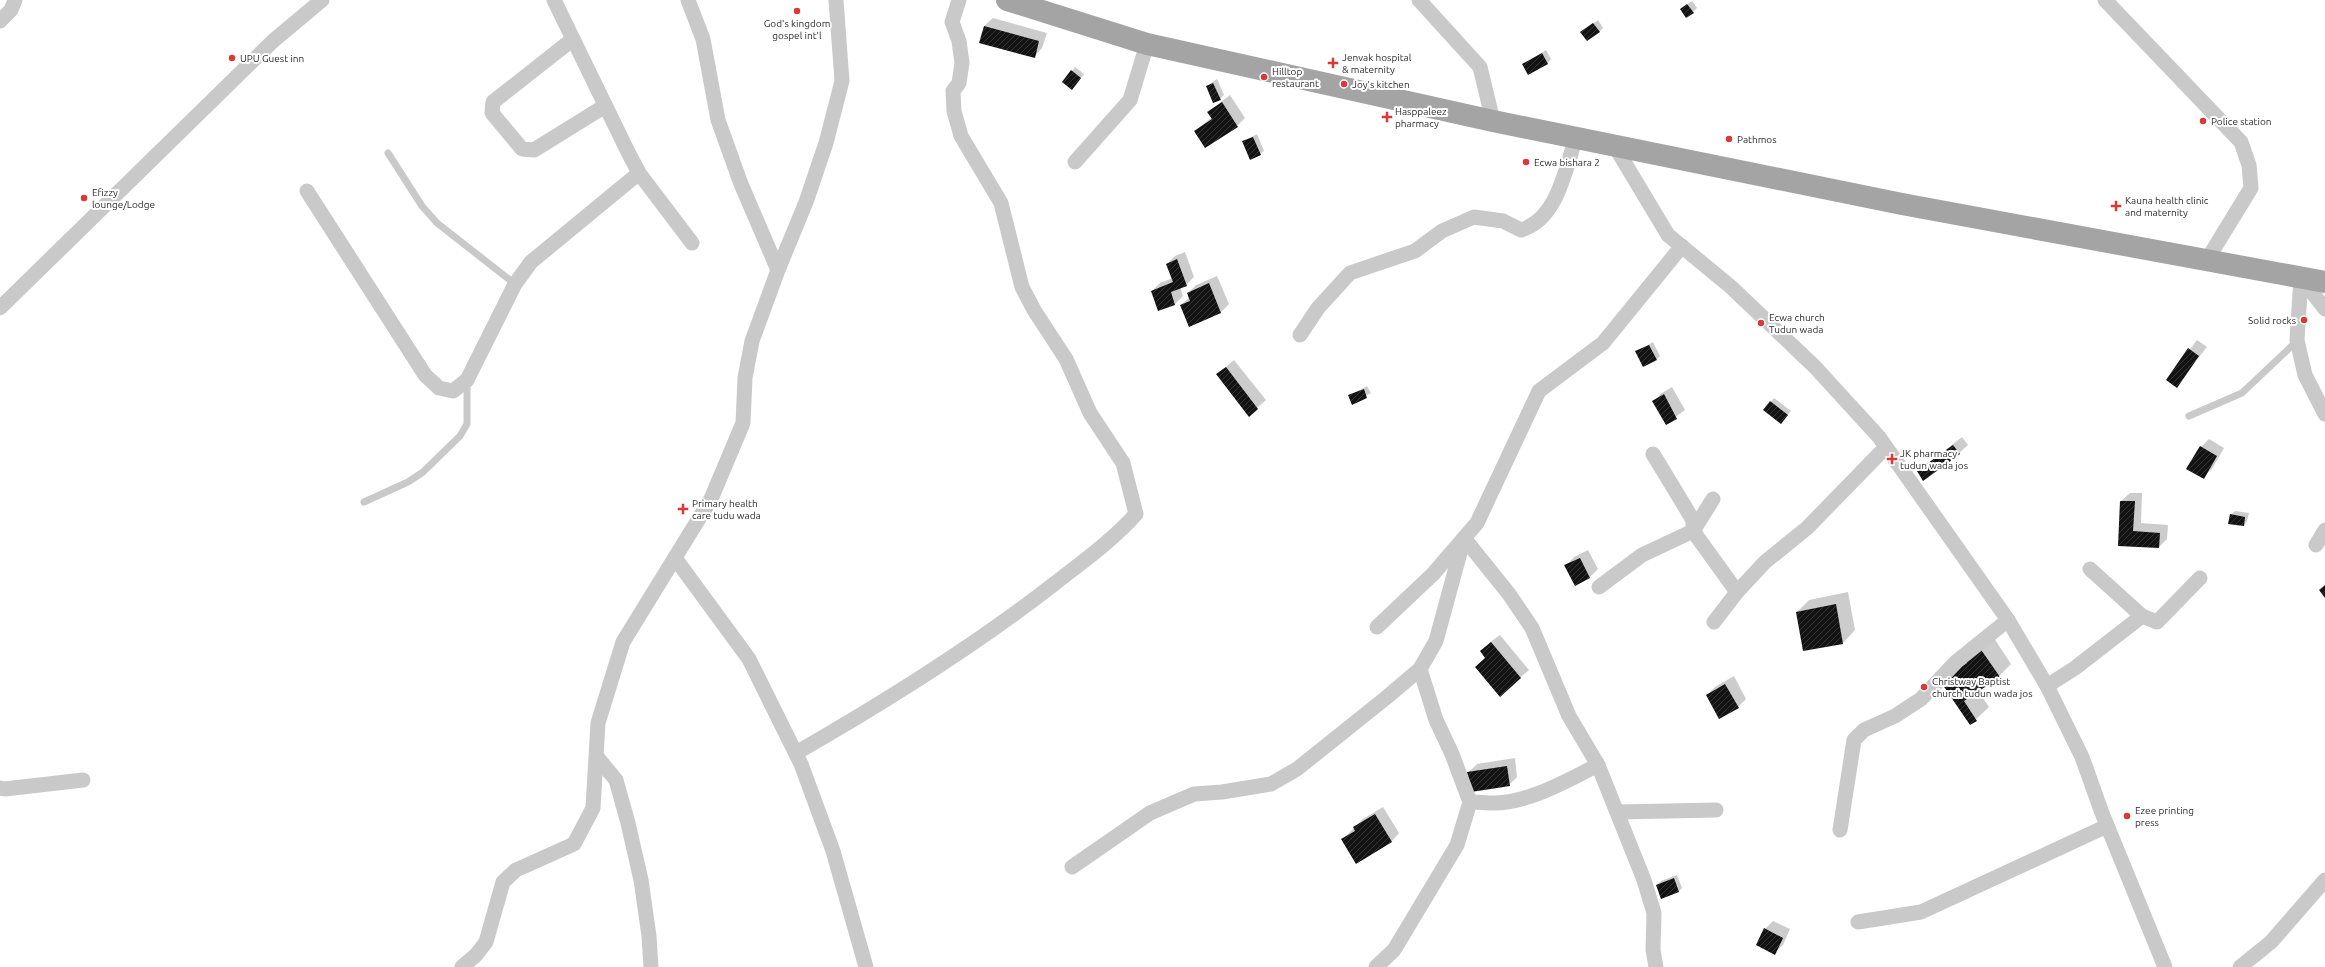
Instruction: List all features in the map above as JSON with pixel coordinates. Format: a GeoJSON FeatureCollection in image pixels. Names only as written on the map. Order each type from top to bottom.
{"type":"FeatureCollection","features":[{"type":"Feature","properties":{"kind":"main road"},"geometry":{"type":"LineString","coordinates":[[1007,0],[1147,44],[1493,121],[1902,204],[2325,282]]}},
{"type":"Feature","properties":{"kind":"street"},"geometry":{"type":"LineString","coordinates":[[0,20],[11,10],[15,0]]}},
{"type":"Feature","properties":{"kind":"street"},"geometry":{"type":"LineString","coordinates":[[0,308],[273,40],[322,0]]}},
{"type":"Feature","properties":{"kind":"street"},"geometry":{"type":"LineString","coordinates":[[554,0],[639,173],[692,243]]}},
{"type":"Feature","properties":{"kind":"street"},"geometry":{"type":"LineString","coordinates":[[688,0],[703,39],[718,120],[741,184],[778,270]]}},
{"type":"Feature","properties":{"kind":"street"},"geometry":{"type":"LineString","coordinates":[[462,967],[476,955],[486,942],[503,882],[516,870],[574,844],[593,808],[598,723],[623,642],[711,499],[743,423],[745,378],[752,341],[778,270],[806,202],[826,143],[842,81],[836,0]]}},
{"type":"Feature","properties":{"kind":"street"},"geometry":{"type":"LineString","coordinates":[[796,753],[909,686],[1008,620],[1118,534],[1136,514],[1123,463],[1090,413],[1066,359],[1034,310],[1022,287],[1001,203],[961,136],[954,111],[953,90],[959,83],[962,63],[960,41],[952,22],[959,0]]}},
{"type":"Feature","properties":{"kind":"street"},"geometry":{"type":"LineString","coordinates":[[1419,0],[1480,67],[1493,121]]}},
{"type":"Feature","properties":{"kind":"street"},"geometry":{"type":"LineString","coordinates":[[2111,1],[2241,142],[2249,165],[2251,188],[2207,260]]}},
{"type":"Feature","properties":{"kind":"street"},"geometry":{"type":"LineString","coordinates":[[573,39],[493,102],[492,113],[522,149],[534,150],[605,106]]}},
{"type":"Feature","properties":{"kind":"street"},"geometry":{"type":"LineString","coordinates":[[1075,162],[1130,100],[1147,44]]}},
{"type":"Feature","properties":{"kind":"street"},"geometry":{"type":"LineString","coordinates":[[1300,336],[1318,308],[1350,273],[1415,250],[1442,231],[1474,217],[1503,221],[1521,230],[1532,227],[1554,202],[1576,138]]}},
{"type":"Feature","properties":{"kind":"street"},"geometry":{"type":"LineString","coordinates":[[1614,145],[1668,235],[1731,287],[1815,367],[1886,447],[2008,620],[2047,686],[2082,757],[2107,826],[2164,966]]}},
{"type":"Feature","properties":{"kind":"street"},"geometry":{"type":"LineString","coordinates":[[307,191],[425,375],[439,388],[453,391],[467,380],[515,284],[532,262],[639,173]]}},
{"type":"Feature","properties":{"kind":"street"},"geometry":{"type":"LineString","coordinates":[[1377,627],[1433,574],[1478,523],[1539,391],[1603,343],[1682,246]]}},
{"type":"Feature","properties":{"kind":"street"},"geometry":{"type":"LineString","coordinates":[[2301,278],[2325,309]]}},
{"type":"Feature","properties":{"kind":"street"},"geometry":{"type":"LineString","coordinates":[[2301,278],[2298,340],[2305,375],[2325,414]]}},
{"type":"Feature","properties":{"kind":"street"},"geometry":{"type":"LineString","coordinates":[[1714,622],[1737,592],[1765,562],[1807,528],[1886,447]]}},
{"type":"Feature","properties":{"kind":"street"},"geometry":{"type":"LineString","coordinates":[[1653,454],[1693,520],[1693,530],[1737,592]]}},
{"type":"Feature","properties":{"kind":"street"},"geometry":{"type":"LineString","coordinates":[[1599,587],[1642,555],[1693,530],[1713,499]]}},
{"type":"Feature","properties":{"kind":"street"},"geometry":{"type":"LineString","coordinates":[[2316,546],[2325,530]]}},
{"type":"Feature","properties":{"kind":"street"},"geometry":{"type":"LineString","coordinates":[[1072,867],[1150,814],[1194,794],[1222,792],[1271,784],[1297,769],[1420,669],[1436,640],[1464,538]]}},
{"type":"Feature","properties":{"kind":"street"},"geometry":{"type":"LineString","coordinates":[[1464,538],[1509,594],[1532,628],[1569,716],[1598,765],[1644,880],[1654,913],[1653,950],[1656,967]]}},
{"type":"Feature","properties":{"kind":"street"},"geometry":{"type":"LineString","coordinates":[[675,558],[749,659],[796,753],[833,851],[866,967]]}},
{"type":"Feature","properties":{"kind":"street"},"geometry":{"type":"LineString","coordinates":[[2090,569],[2142,616],[2157,622],[2200,578]]}},
{"type":"Feature","properties":{"kind":"street"},"geometry":{"type":"LineString","coordinates":[[2047,686],[2075,668],[2142,616]]}},
{"type":"Feature","properties":{"kind":"street"},"geometry":{"type":"LineString","coordinates":[[1840,830],[1854,740],[1864,730],[1895,716],[1920,699],[1956,661],[2008,620]]}},
{"type":"Feature","properties":{"kind":"street"},"geometry":{"type":"LineString","coordinates":[[1376,967],[1394,950],[1457,845],[1470,802],[1452,754],[1436,720],[1420,669]]}},
{"type":"Feature","properties":{"kind":"street"},"geometry":{"type":"LineString","coordinates":[[597,757],[616,780],[628,823],[641,880],[649,936],[651,967]]}},
{"type":"Feature","properties":{"kind":"street"},"geometry":{"type":"LineString","coordinates":[[1470,802],[1495,803],[1518,800],[1564,782],[1598,765]]}},
{"type":"Feature","properties":{"kind":"street"},"geometry":{"type":"LineString","coordinates":[[0,788],[5,790],[83,780]]}},
{"type":"Feature","properties":{"kind":"street"},"geometry":{"type":"LineString","coordinates":[[1618,812],[1716,810]]}},
{"type":"Feature","properties":{"kind":"street"},"geometry":{"type":"LineString","coordinates":[[1858,922],[1921,912],[2107,826]]}},
{"type":"Feature","properties":{"kind":"street"},"geometry":{"type":"LineString","coordinates":[[2240,967],[2271,942],[2325,880]]}},
{"type":"Feature","properties":{"kind":"lane"},"geometry":{"type":"LineString","coordinates":[[388,153],[422,206],[438,223],[515,284]]}},
{"type":"Feature","properties":{"kind":"lane"},"geometry":{"type":"LineString","coordinates":[[2189,416],[2242,393],[2298,340]]}},
{"type":"Feature","properties":{"kind":"lane"},"geometry":{"type":"LineString","coordinates":[[364,502],[408,482],[423,472],[460,436],[467,424],[467,380]]}},
{"type":"Feature","properties":{"kind":"building"},"geometry":{"type":"Polygon","coordinates":[[[1687,4],[1694,13],[1686,18],[1680,9],[1687,4]]]}},
{"type":"Feature","properties":{"kind":"building"},"geometry":{"type":"Polygon","coordinates":[[[1593,23],[1600,32],[1587,41],[1580,32],[1593,23]]]}},
{"type":"Feature","properties":{"kind":"building"},"geometry":{"type":"Polygon","coordinates":[[[984,26],[1039,41],[1035,58],[979,43],[984,26]]]}},
{"type":"Feature","properties":{"kind":"building"},"geometry":{"type":"Polygon","coordinates":[[[1542,53],[1548,64],[1528,75],[1522,64],[1542,53]]]}},
{"type":"Feature","properties":{"kind":"building"},"geometry":{"type":"Polygon","coordinates":[[[1071,70],[1081,78],[1072,90],[1062,82],[1071,70]]]}},
{"type":"Feature","properties":{"kind":"building"},"geometry":{"type":"Polygon","coordinates":[[[1213,83],[1221,100],[1213,103],[1206,86],[1213,83]]]}},
{"type":"Feature","properties":{"kind":"building"},"geometry":{"type":"Polygon","coordinates":[[[1222,102],[1238,127],[1205,148],[1194,131],[1212,119],[1207,112],[1222,102]]]}},
{"type":"Feature","properties":{"kind":"building"},"geometry":{"type":"Polygon","coordinates":[[[1253,137],[1261,155],[1250,160],[1242,141],[1253,137]]]}},
{"type":"Feature","properties":{"kind":"building"},"geometry":{"type":"Polygon","coordinates":[[[1177,259],[1187,286],[1171,292],[1175,305],[1158,311],[1151,291],[1173,282],[1166,264],[1177,259]]]}},
{"type":"Feature","properties":{"kind":"building"},"geometry":{"type":"Polygon","coordinates":[[[1209,283],[1221,313],[1189,327],[1180,305],[1190,301],[1187,293],[1209,283]]]}},
{"type":"Feature","properties":{"kind":"building"},"geometry":{"type":"Polygon","coordinates":[[[1649,345],[1657,360],[1643,367],[1635,351],[1649,345]]]}},
{"type":"Feature","properties":{"kind":"building"},"geometry":{"type":"Polygon","coordinates":[[[2188,348],[2199,356],[2177,388],[2166,380],[2188,348]]]}},
{"type":"Feature","properties":{"kind":"building"},"geometry":{"type":"Polygon","coordinates":[[[1226,367],[1258,409],[1249,417],[1216,374],[1226,367]]]}},
{"type":"Feature","properties":{"kind":"building"},"geometry":{"type":"Polygon","coordinates":[[[1364,389],[1367,398],[1352,405],[1348,395],[1364,389]]]}},
{"type":"Feature","properties":{"kind":"building"},"geometry":{"type":"Polygon","coordinates":[[[1664,394],[1677,419],[1666,425],[1652,401],[1664,394]]]}},
{"type":"Feature","properties":{"kind":"building"},"geometry":{"type":"Polygon","coordinates":[[[1770,401],[1788,415],[1781,424],[1763,410],[1770,401]]]}},
{"type":"Feature","properties":{"kind":"building"},"geometry":{"type":"Polygon","coordinates":[[[1953,445],[1960,454],[1923,481],[1917,471],[1953,445]]]}},
{"type":"Feature","properties":{"kind":"building"},"geometry":{"type":"Polygon","coordinates":[[[2200,446],[2217,456],[2204,479],[2186,469],[2200,446]]]}},
{"type":"Feature","properties":{"kind":"building"},"geometry":{"type":"Polygon","coordinates":[[[2120,501],[2135,501],[2133,531],[2160,533],[2159,548],[2118,546],[2120,501]]]}},
{"type":"Feature","properties":{"kind":"building"},"geometry":{"type":"Polygon","coordinates":[[[2230,514],[2245,517],[2244,526],[2228,524],[2230,514]]]}},
{"type":"Feature","properties":{"kind":"building"},"geometry":{"type":"Polygon","coordinates":[[[1580,558],[1590,578],[1575,586],[1564,565],[1580,558]]]}},
{"type":"Feature","properties":{"kind":"building"},"geometry":{"type":"Polygon","coordinates":[[[2325,585],[2325,598],[2319,590],[2325,585]]]}},
{"type":"Feature","properties":{"kind":"building"},"geometry":{"type":"Polygon","coordinates":[[[1836,604],[1843,644],[1803,651],[1796,612],[1836,604]]]}},
{"type":"Feature","properties":{"kind":"building"},"geometry":{"type":"Polygon","coordinates":[[[1975,641],[2000,677],[1964,701],[1977,721],[1970,725],[1940,681],[1967,663],[1959,652],[1975,641]]]}},
{"type":"Feature","properties":{"kind":"building"},"geometry":{"type":"Polygon","coordinates":[[[1491,642],[1521,678],[1500,697],[1475,667],[1485,658],[1480,651],[1491,642]]]}},
{"type":"Feature","properties":{"kind":"building"},"geometry":{"type":"Polygon","coordinates":[[[1725,684],[1739,708],[1719,719],[1706,695],[1725,684]]]}},
{"type":"Feature","properties":{"kind":"building"},"geometry":{"type":"Polygon","coordinates":[[[1507,766],[1510,786],[1471,792],[1467,772],[1507,766]]]}},
{"type":"Feature","properties":{"kind":"building"},"geometry":{"type":"Polygon","coordinates":[[[1375,814],[1392,842],[1356,864],[1341,839],[1355,831],[1353,827],[1375,814]]]}},
{"type":"Feature","properties":{"kind":"building"},"geometry":{"type":"Polygon","coordinates":[[[1674,878],[1679,892],[1661,899],[1656,885],[1674,878]]]}},
{"type":"Feature","properties":{"kind":"building"},"geometry":{"type":"Polygon","coordinates":[[[1764,928],[1783,938],[1775,955],[1756,945],[1764,928]]]}},
{"type":"Feature","properties":{"kind":"place","name":"God's kingdom gospel int'l"},"geometry":{"type":"Point","coordinates":[797,11]}},
{"type":"Feature","properties":{"kind":"place","name":"UPU Guest inn"},"geometry":{"type":"Point","coordinates":[232,58]}},
{"type":"Feature","properties":{"kind":"place","name":"Jenvak hospital & maternity"},"geometry":{"type":"Point","coordinates":[1333,63]}},
{"type":"Feature","properties":{"kind":"place","name":"Hilltop restaurant"},"geometry":{"type":"Point","coordinates":[1264,77]}},
{"type":"Feature","properties":{"kind":"place","name":"Joy's kitchen"},"geometry":{"type":"Point","coordinates":[1344,84]}},
{"type":"Feature","properties":{"kind":"place","name":"Hasppaleez pharmacy"},"geometry":{"type":"Point","coordinates":[1387,117]}},
{"type":"Feature","properties":{"kind":"place","name":"Police station"},"geometry":{"type":"Point","coordinates":[2203,121]}},
{"type":"Feature","properties":{"kind":"place","name":"Pathmos"},"geometry":{"type":"Point","coordinates":[1729,139]}},
{"type":"Feature","properties":{"kind":"place","name":"Ecwa bishara 2"},"geometry":{"type":"Point","coordinates":[1526,162]}},
{"type":"Feature","properties":{"kind":"place","name":"Efizzy lounge/Lodge"},"geometry":{"type":"Point","coordinates":[84,198]}},
{"type":"Feature","properties":{"kind":"place","name":"Kauna health clinic and maternity"},"geometry":{"type":"Point","coordinates":[2116,206]}},
{"type":"Feature","properties":{"kind":"place","name":"Solid rocks"},"geometry":{"type":"Point","coordinates":[2304,320]}},
{"type":"Feature","properties":{"kind":"place","name":"Ecwa church Tudun wada"},"geometry":{"type":"Point","coordinates":[1761,323]}},
{"type":"Feature","properties":{"kind":"place","name":"JK pharmacy tudun wada jos"},"geometry":{"type":"Point","coordinates":[1892,459]}},
{"type":"Feature","properties":{"kind":"place","name":"Primary health care tudu wada"},"geometry":{"type":"Point","coordinates":[683,509]}},
{"type":"Feature","properties":{"kind":"place","name":"Christway Baptist church tudun wada jos"},"geometry":{"type":"Point","coordinates":[1924,687]}},
{"type":"Feature","properties":{"kind":"place","name":"Ezee printing press"},"geometry":{"type":"Point","coordinates":[2127,816]}}]}
